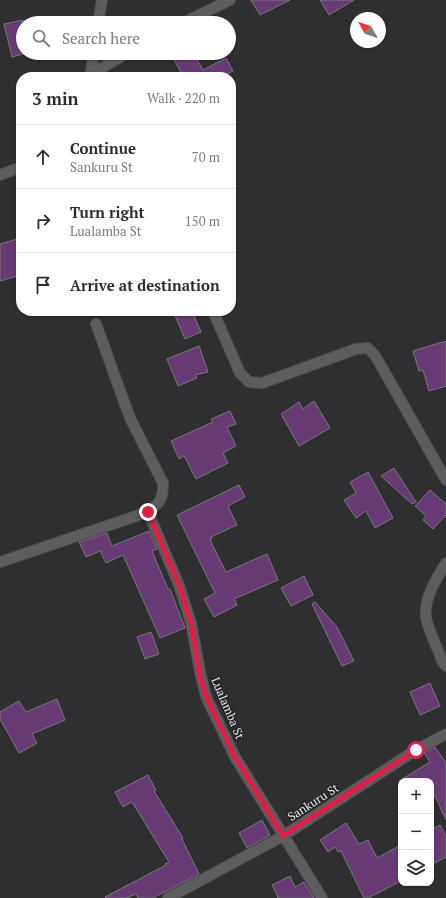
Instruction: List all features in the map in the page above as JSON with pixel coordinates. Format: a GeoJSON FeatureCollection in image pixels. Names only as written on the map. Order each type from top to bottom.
{"type":"FeatureCollection","features":[{"type":"Feature","properties":{"kind":"street"},"geometry":{"type":"LineString","coordinates":[[99,16],[102,0]]}},
{"type":"Feature","properties":{"kind":"street"},"geometry":{"type":"LineString","coordinates":[[197,16],[230,0]]}},
{"type":"Feature","properties":{"kind":"street"},"geometry":{"type":"LineString","coordinates":[[91,72],[93,60]]}},
{"type":"Feature","properties":{"kind":"street"},"geometry":{"type":"LineString","coordinates":[[96,72],[116,60]]}},
{"type":"Feature","properties":{"kind":"street"},"geometry":{"type":"LineString","coordinates":[[0,175],[16,169]]}},
{"type":"Feature","properties":{"kind":"street"},"geometry":{"type":"LineString","coordinates":[[215,316],[240,373],[249,382],[262,383],[356,349],[368,348],[376,357],[446,480]]}},
{"type":"Feature","properties":{"kind":"street"},"geometry":{"type":"LineString","coordinates":[[0,562],[148,512],[159,504],[163,495],[163,483],[130,418],[96,324]]}},
{"type":"Feature","properties":{"kind":"street","name":"Lualamba St"},"geometry":{"type":"LineString","coordinates":[[148,512],[179,585],[191,623],[200,677],[207,699],[235,757],[322,898]]}},
{"type":"Feature","properties":{"kind":"street"},"geometry":{"type":"LineString","coordinates":[[446,563],[438,576],[427,602],[426,618],[442,661],[446,666]]}},
{"type":"Feature","properties":{"kind":"street","name":"Sankuru St"},"geometry":{"type":"LineString","coordinates":[[168,898],[283,836],[416,750],[446,734]]}},
{"type":"Feature","properties":{"kind":"building"},"geometry":{"type":"Polygon","coordinates":[[[251,0],[290,0],[260,15],[251,0]]]}},
{"type":"Feature","properties":{"kind":"building"},"geometry":{"type":"Polygon","coordinates":[[[320,0],[354,0],[329,15],[320,0]]]}},
{"type":"Feature","properties":{"kind":"building"},"geometry":{"type":"Polygon","coordinates":[[[16,21],[16,56],[12,57],[4,24],[16,21]]]}},
{"type":"Feature","properties":{"kind":"building"},"geometry":{"type":"Polygon","coordinates":[[[174,60],[197,60],[203,70],[222,60],[227,60],[233,71],[231,72],[180,72],[174,60]]]}},
{"type":"Feature","properties":{"kind":"building"},"geometry":{"type":"Polygon","coordinates":[[[16,239],[16,276],[0,281],[0,244],[16,239]]]}},
{"type":"Feature","properties":{"kind":"building"},"geometry":{"type":"Polygon","coordinates":[[[175,316],[194,316],[201,332],[185,339],[175,316]]]}},
{"type":"Feature","properties":{"kind":"building"},"geometry":{"type":"Polygon","coordinates":[[[446,341],[446,386],[429,391],[423,370],[419,371],[413,351],[446,341]]]}},
{"type":"Feature","properties":{"kind":"building"},"geometry":{"type":"Polygon","coordinates":[[[199,346],[208,372],[195,375],[197,378],[178,386],[167,359],[199,346]]]}},
{"type":"Feature","properties":{"kind":"building"},"geometry":{"type":"Polygon","coordinates":[[[314,401],[330,428],[299,446],[281,414],[299,402],[303,409],[314,401]]]}},
{"type":"Feature","properties":{"kind":"building"},"geometry":{"type":"Polygon","coordinates":[[[230,411],[236,424],[227,427],[236,446],[223,453],[228,463],[196,479],[184,456],[179,459],[171,441],[213,422],[211,419],[230,411]]]}},
{"type":"Feature","properties":{"kind":"building"},"geometry":{"type":"Polygon","coordinates":[[[394,468],[416,502],[412,504],[381,476],[394,468]]]}},
{"type":"Feature","properties":{"kind":"building"},"geometry":{"type":"Polygon","coordinates":[[[368,472],[393,518],[375,528],[366,511],[356,518],[344,500],[356,493],[350,482],[368,472]]]}},
{"type":"Feature","properties":{"kind":"building"},"geometry":{"type":"Polygon","coordinates":[[[239,485],[245,497],[228,506],[237,525],[211,537],[212,539],[210,540],[226,572],[267,554],[278,580],[234,599],[237,605],[214,617],[204,599],[215,593],[177,515],[239,485]]]}},
{"type":"Feature","properties":{"kind":"building"},"geometry":{"type":"Polygon","coordinates":[[[430,490],[446,504],[446,515],[433,529],[423,520],[426,516],[415,506],[430,490]]]}},
{"type":"Feature","properties":{"kind":"building"},"geometry":{"type":"Polygon","coordinates":[[[149,531],[157,549],[152,551],[168,589],[170,589],[185,628],[160,638],[123,555],[106,563],[100,551],[86,557],[79,542],[107,533],[112,546],[149,531]]]}},
{"type":"Feature","properties":{"kind":"building"},"geometry":{"type":"Polygon","coordinates":[[[304,576],[313,595],[291,606],[281,588],[304,576]]]}},
{"type":"Feature","properties":{"kind":"building"},"geometry":{"type":"Polygon","coordinates":[[[315,602],[337,627],[354,661],[342,666],[312,604],[315,602]]]}},
{"type":"Feature","properties":{"kind":"building"},"geometry":{"type":"Polygon","coordinates":[[[151,632],[159,654],[145,659],[137,637],[151,632]]]}},
{"type":"Feature","properties":{"kind":"building"},"geometry":{"type":"Polygon","coordinates":[[[430,683],[440,706],[420,715],[410,692],[430,683]]]}},
{"type":"Feature","properties":{"kind":"building"},"geometry":{"type":"Polygon","coordinates":[[[57,699],[65,720],[32,734],[37,743],[19,753],[0,719],[0,712],[19,701],[26,712],[57,699]]]}},
{"type":"Feature","properties":{"kind":"building"},"geometry":{"type":"Polygon","coordinates":[[[435,747],[446,763],[446,820],[434,794],[434,778],[404,778],[430,762],[424,753],[435,747]]]}},
{"type":"Feature","properties":{"kind":"building"},"geometry":{"type":"Polygon","coordinates":[[[148,775],[156,790],[154,791],[183,838],[182,839],[199,874],[153,898],[138,898],[136,894],[126,898],[106,898],[105,897],[169,862],[132,802],[123,807],[115,792],[148,775]]]}},
{"type":"Feature","properties":{"kind":"building"},"geometry":{"type":"Polygon","coordinates":[[[262,820],[270,835],[247,848],[239,833],[262,820]]]}},
{"type":"Feature","properties":{"kind":"building"},"geometry":{"type":"Polygon","coordinates":[[[346,823],[359,844],[368,840],[377,858],[398,847],[398,883],[368,898],[364,898],[341,851],[338,852],[335,847],[328,852],[320,840],[346,823]]]}},
{"type":"Feature","properties":{"kind":"building"},"geometry":{"type":"Polygon","coordinates":[[[440,825],[446,836],[446,857],[434,863],[434,850],[434,828],[440,825]]]}},
{"type":"Feature","properties":{"kind":"building"},"geometry":{"type":"Polygon","coordinates":[[[290,876],[295,887],[304,882],[314,898],[277,898],[278,897],[272,885],[290,876]]]}},
{"type":"Feature","properties":{"kind":"route"},"geometry":{"type":"LineString","coordinates":[[148,512],[179,585],[191,623],[200,677],[207,699],[235,757],[283,836],[416,750]]}}]}
